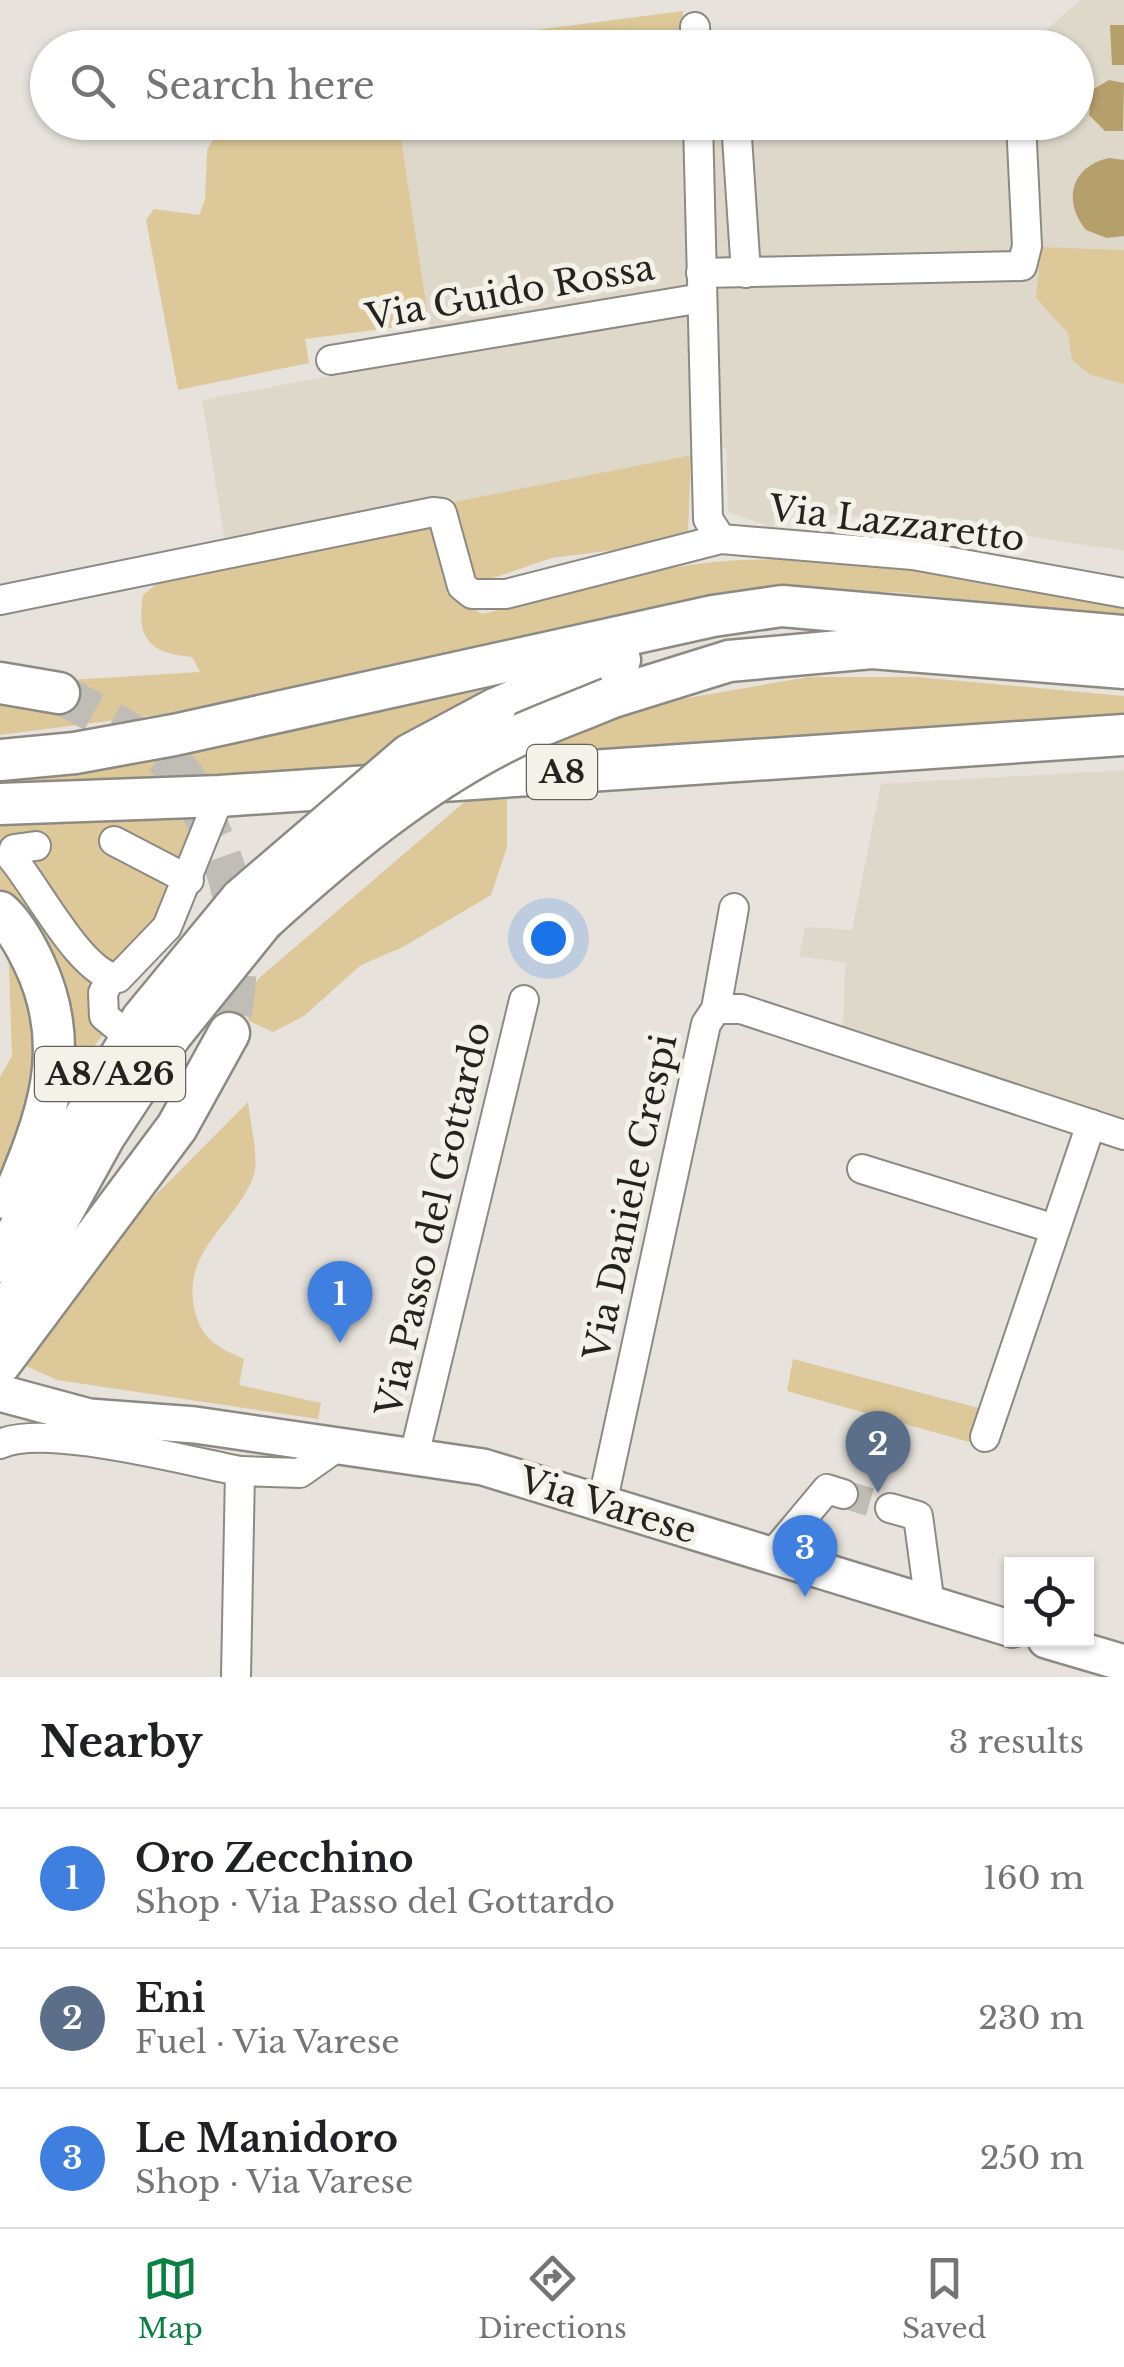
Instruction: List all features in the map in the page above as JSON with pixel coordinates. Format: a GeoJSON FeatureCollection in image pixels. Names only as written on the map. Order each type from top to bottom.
{"type":"FeatureCollection","features":[{"type":"Feature","properties":{"kind":"highway"},"geometry":{"type":"LineString","coordinates":[[0,760],[75,753],[174,735],[712,616],[782,606],[1124,636]]}},
{"type":"Feature","properties":{"kind":"highway"},"geometry":{"type":"LineString","coordinates":[[0,1326],[104,1137],[252,910],[409,755],[495,709],[590,667],[714,637],[869,614]]}},
{"type":"Feature","properties":{"kind":"highway"},"geometry":{"type":"LineString","coordinates":[[252,910],[436,782],[510,740],[610,698],[729,661],[872,648],[1124,668]]}},
{"type":"Feature","properties":{"kind":"highway"},"geometry":{"type":"LineString","coordinates":[[0,683],[58,694]]}},
{"type":"Feature","properties":{"kind":"highway","name":"A8"},"geometry":{"type":"LineString","coordinates":[[0,804],[220,796],[1124,734]]}},
{"type":"Feature","properties":{"kind":"highway","name":"A8/A26"},"geometry":{"type":"LineString","coordinates":[[0,1262],[142,1019],[252,910]]}},
{"type":"Feature","properties":{"kind":"highway"},"geometry":{"type":"LineString","coordinates":[[0,912],[29,952],[47,991],[56,1052],[45,1122],[0,1226]]}},
{"type":"Feature","properties":{"kind":"highway"},"geometry":{"type":"LineString","coordinates":[[0,1364],[178,1127],[229,1033]]}},
{"type":"Feature","properties":{"kind":"main road","name":"Via Varese"},"geometry":{"type":"LineString","coordinates":[[0,1372],[76,1404]]}},
{"type":"Feature","properties":{"kind":"main road","name":"Via Varese"},"geometry":{"type":"LineString","coordinates":[[0,1393],[76,1404],[163,1410],[194,1426],[414,1456],[522,1477],[1004,1627]]}},
{"type":"Feature","properties":{"kind":"main road"},"geometry":{"type":"LineString","coordinates":[[1070,1647],[1124,1663]]}},
{"type":"Feature","properties":{"kind":"street","name":"Via Guido Rossa"},"geometry":{"type":"LineString","coordinates":[[698,140],[708,519],[721,539]]}},
{"type":"Feature","properties":{"kind":"street"},"geometry":{"type":"LineString","coordinates":[[737,140],[746,273]]}},
{"type":"Feature","properties":{"kind":"street"},"geometry":{"type":"LineString","coordinates":[[702,285],[746,273],[1022,266],[1027,246],[1022,140]]}},
{"type":"Feature","properties":{"kind":"street","name":"Via Guido Rossa"},"geometry":{"type":"LineString","coordinates":[[331,360],[702,285]]}},
{"type":"Feature","properties":{"kind":"street","name":"Via Lazzaretto"},"geometry":{"type":"LineString","coordinates":[[0,600],[433,512],[442,514],[462,586],[472,594],[506,594],[721,539],[913,555],[1124,593]]}},
{"type":"Feature","properties":{"kind":"street"},"geometry":{"type":"LineString","coordinates":[[36,846],[14,848],[12,858],[86,960],[104,977],[124,974],[167,927],[220,796]]}},
{"type":"Feature","properties":{"kind":"street"},"geometry":{"type":"LineString","coordinates":[[114,841],[189,880]]}},
{"type":"Feature","properties":{"kind":"street","name":"Via Daniele Crespi"},"geometry":{"type":"LineString","coordinates":[[602,1504],[706,1024],[716,1008],[734,908]]}},
{"type":"Feature","properties":{"kind":"street"},"geometry":{"type":"LineString","coordinates":[[111,977],[103,994],[104,1016],[126,1034]]}},
{"type":"Feature","properties":{"kind":"street","name":"Via Passo del Gottardo"},"geometry":{"type":"LineString","coordinates":[[414,1456],[524,1000]]}},
{"type":"Feature","properties":{"kind":"street"},"geometry":{"type":"LineString","coordinates":[[716,1008],[741,1009],[1124,1135]]}},
{"type":"Feature","properties":{"kind":"street"},"geometry":{"type":"LineString","coordinates":[[985,1438],[1091,1124]]}},
{"type":"Feature","properties":{"kind":"street"},"geometry":{"type":"LineString","coordinates":[[862,1168],[1055,1229]]}},
{"type":"Feature","properties":{"kind":"street"},"geometry":{"type":"LineString","coordinates":[[0,1444],[14,1438],[58,1438],[240,1471],[300,1474],[337,1447]]}},
{"type":"Feature","properties":{"kind":"street"},"geometry":{"type":"LineString","coordinates":[[236,1677],[240,1471]]}},
{"type":"Feature","properties":{"kind":"street"},"geometry":{"type":"LineString","coordinates":[[771,1556],[828,1490],[843,1494]]}},
{"type":"Feature","properties":{"kind":"street"},"geometry":{"type":"LineString","coordinates":[[890,1508],[918,1516],[930,1605]]}},
{"type":"Feature","properties":{"kind":"shaded area"},"geometry":{"type":"Polygon","coordinates":[[[1080,0],[1124,0],[1124,250],[1041,247],[1068,333],[1091,375],[1124,384],[1124,551],[930,521],[776,511],[774,528],[728,512],[726,448],[226,548],[202,400],[434,356],[401,140],[1094,140],[1094,30],[1046,30],[1080,0]]]}},
{"type":"Feature","properties":{"kind":"shaded area"},"geometry":{"type":"Polygon","coordinates":[[[683,11],[682,30],[535,30],[683,11]]]}},
{"type":"Feature","properties":{"kind":"shaded area"},"geometry":{"type":"Polygon","coordinates":[[[1110,25],[1124,25],[1124,65],[1112,65],[1110,25]]]}},
{"type":"Feature","properties":{"kind":"shaded area"},"geometry":{"type":"Polygon","coordinates":[[[1109,80],[1124,83],[1123,131],[1105,131],[1094,120],[1094,89],[1109,80]]]}},
{"type":"Feature","properties":{"kind":"shaded area"},"geometry":{"type":"Polygon","coordinates":[[[213,140],[401,140],[429,323],[305,339],[309,363],[178,390],[146,220],[154,209],[199,215],[205,200],[207,150],[213,140]]]}},
{"type":"Feature","properties":{"kind":"shaded area"},"geometry":{"type":"Polygon","coordinates":[[[1109,158],[1124,160],[1124,236],[1107,238],[1086,230],[1074,208],[1073,197],[1074,186],[1086,169],[1109,158]]]}},
{"type":"Feature","properties":{"kind":"shaded area"},"geometry":{"type":"Polygon","coordinates":[[[1041,247],[1124,250],[1124,384],[1091,375],[1072,360],[1068,333],[1036,298],[1041,247]]]}},
{"type":"Feature","properties":{"kind":"shaded area"},"geometry":{"type":"Polygon","coordinates":[[[691,455],[688,534],[653,545],[552,558],[475,584],[469,577],[454,502],[691,455]]]}},
{"type":"Feature","properties":{"kind":"shaded area"},"geometry":{"type":"Polygon","coordinates":[[[428,520],[438,530],[453,595],[482,614],[678,567],[792,560],[887,565],[1124,600],[1124,616],[893,592],[779,595],[225,706],[0,735],[0,694],[69,680],[200,672],[192,657],[165,652],[144,633],[143,595],[166,576],[201,576],[284,549],[428,520]]]}},
{"type":"Feature","properties":{"kind":"shaded area"},"geometry":{"type":"Polygon","coordinates":[[[808,677],[917,677],[1124,696],[1124,724],[516,761],[598,720],[653,704],[808,677]]]}},
{"type":"Feature","properties":{"kind":"shaded area"},"geometry":{"type":"Polygon","coordinates":[[[479,691],[482,701],[352,775],[0,792],[0,773],[335,722],[479,691]]]}},
{"type":"Feature","properties":{"kind":"shaded area"},"geometry":{"type":"Polygon","coordinates":[[[1124,770],[1124,1123],[843,1028],[845,963],[799,956],[805,927],[852,930],[881,784],[1124,770]]]}},
{"type":"Feature","properties":{"kind":"shaded area"},"geometry":{"type":"Polygon","coordinates":[[[468,799],[507,800],[507,847],[491,895],[403,947],[361,965],[304,1016],[273,1032],[249,1021],[245,1006],[258,979],[468,799]]]}},
{"type":"Feature","properties":{"kind":"shaded area"},"geometry":{"type":"Polygon","coordinates":[[[220,820],[172,897],[92,990],[105,1032],[73,1073],[64,994],[50,950],[38,929],[0,888],[0,821],[220,820]]]}},
{"type":"Feature","properties":{"kind":"shaded area"},"geometry":{"type":"Polygon","coordinates":[[[8,942],[27,962],[40,1084],[0,1184],[0,1077],[12,1056],[8,942]]]}},
{"type":"Feature","properties":{"kind":"shaded area"},"geometry":{"type":"Polygon","coordinates":[[[248,1102],[255,1151],[253,1178],[203,1254],[193,1287],[194,1307],[205,1334],[244,1359],[239,1385],[321,1403],[318,1419],[57,1380],[15,1361],[117,1234],[248,1102]]]}},
{"type":"Feature","properties":{"kind":"shaded area"},"geometry":{"type":"Polygon","coordinates":[[[793,1359],[979,1408],[969,1442],[787,1391],[793,1359]]]}},
{"type":"Feature","properties":{"kind":"tunnel"},"geometry":{"type":"LineString","coordinates":[[59,693],[155,750],[182,774],[191,788],[216,844],[232,896],[237,947],[229,1033]]}},
{"type":"Feature","properties":{"kind":"tunnel"},"geometry":{"type":"LineString","coordinates":[[843,1494],[890,1508]]}},
{"type":"Feature","properties":{"kind":"place","name":"Oro Zecchino"},"geometry":{"type":"Point","coordinates":[340,1343]}},
{"type":"Feature","properties":{"kind":"place","name":"Eni"},"geometry":{"type":"Point","coordinates":[878,1493]}},
{"type":"Feature","properties":{"kind":"place","name":"Le Manidoro"},"geometry":{"type":"Point","coordinates":[805,1597]}}]}
